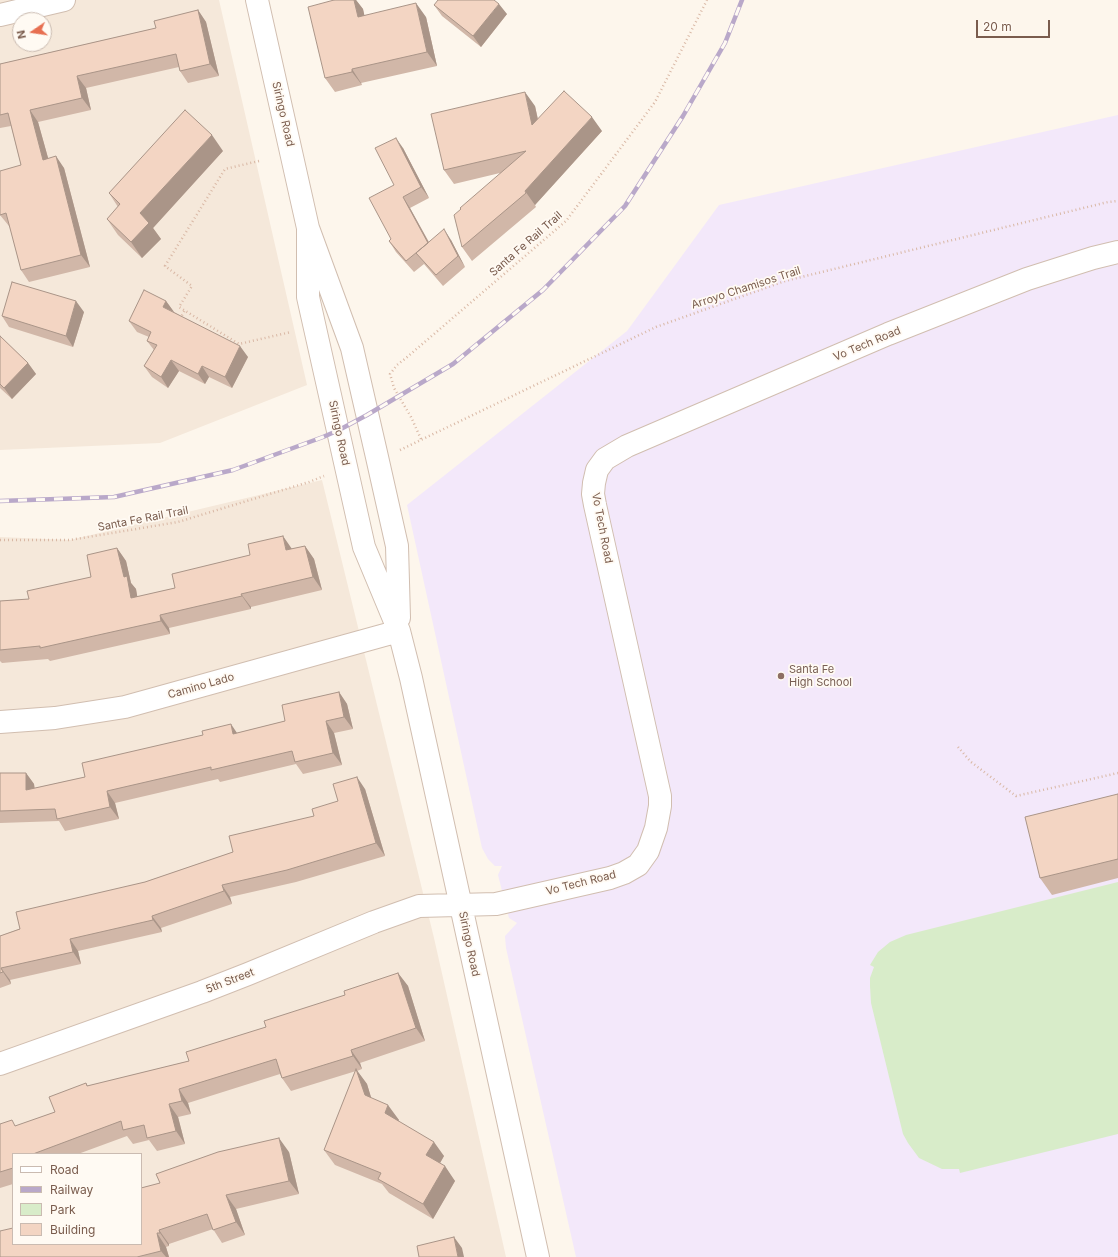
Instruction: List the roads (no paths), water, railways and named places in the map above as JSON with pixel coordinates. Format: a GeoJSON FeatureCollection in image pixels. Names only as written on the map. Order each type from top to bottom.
{"type":"FeatureCollection","features":[{"type":"Feature","properties":{"kind":"street"},"geometry":{"type":"LineString","coordinates":[[0,15],[64,0]]}},
{"type":"Feature","properties":{"kind":"street","name":"Siringo Road"},"geometry":{"type":"LineString","coordinates":[[257,0],[308,228],[352,348],[397,546],[399,631]]}},
{"type":"Feature","properties":{"kind":"street","name":"Siringo Road"},"geometry":{"type":"LineString","coordinates":[[308,228],[308,297],[364,547],[399,631],[411,678],[538,1257]]}},
{"type":"Feature","properties":{"kind":"street","name":"Vo Tech Road"},"geometry":{"type":"LineString","coordinates":[[461,904],[496,904],[610,878],[624,873],[638,865],[648,851],[656,828],[660,806],[660,796],[594,494],[594,483],[597,470],[605,459],[627,446],[888,334],[1027,279],[1093,258],[1118,252]]}},
{"type":"Feature","properties":{"kind":"street","name":"Camino Lado"},"geometry":{"type":"LineString","coordinates":[[0,722],[55,718],[125,707],[399,631]]}},
{"type":"Feature","properties":{"kind":"street","name":"5th Street"},"geometry":{"type":"LineString","coordinates":[[0,1064],[202,992],[374,922],[420,906],[461,904]]}},
{"type":"Feature","properties":{"kind":"railway"},"geometry":{"type":"LineString","coordinates":[[0,501],[114,497],[233,470],[339,430],[453,364],[543,290],[625,206],[683,116],[725,43],[742,0]]}},
{"type":"Feature","properties":{"kind":"place","name":"Santa Fe High School"},"geometry":{"type":"Point","coordinates":[781,676]}}]}
